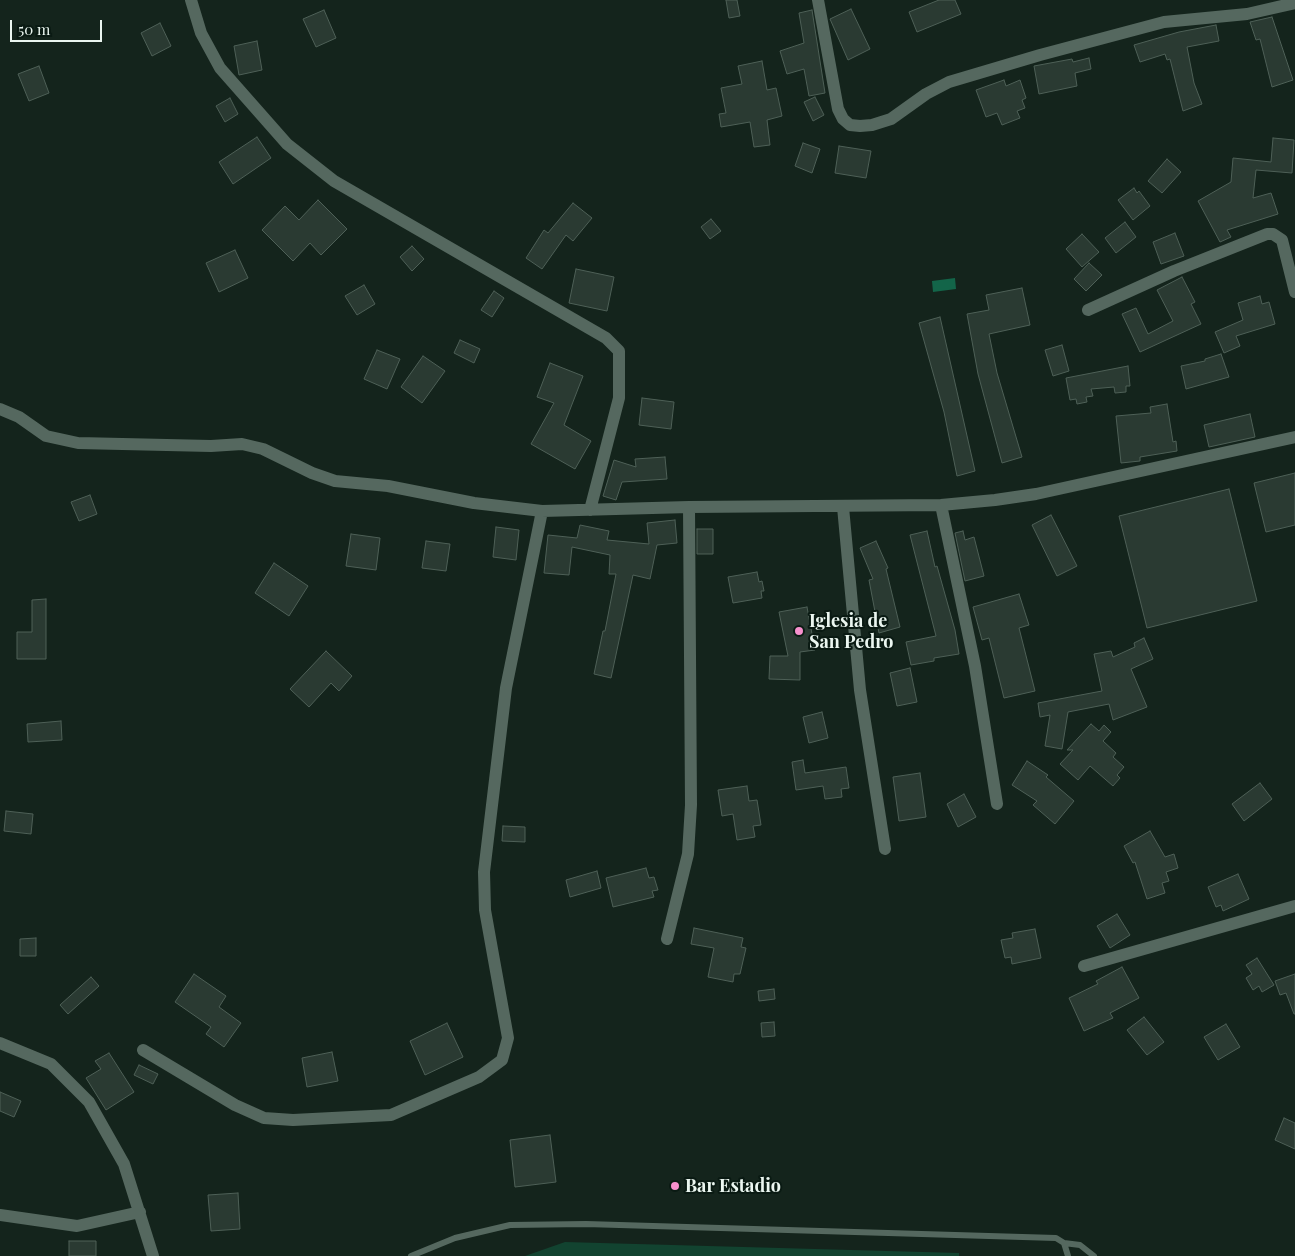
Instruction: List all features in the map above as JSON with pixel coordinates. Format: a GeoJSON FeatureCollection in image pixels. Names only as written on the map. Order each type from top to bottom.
{"type":"FeatureCollection","features":[{"type":"Feature","properties":{"kind":"street"},"geometry":{"type":"LineString","coordinates":[[191,0],[201,33],[220,68],[287,144],[334,181],[606,338],[619,351],[619,398],[590,510]]}},
{"type":"Feature","properties":{"kind":"street"},"geometry":{"type":"LineString","coordinates":[[818,0],[838,109],[843,119],[850,125],[860,126],[872,125],[891,119],[926,94],[949,82],[1040,55],[1164,22],[1246,14],[1295,3]]}},
{"type":"Feature","properties":{"kind":"street"},"geometry":{"type":"LineString","coordinates":[[1088,310],[1174,271],[1267,234],[1273,234],[1282,240],[1295,292]]}},
{"type":"Feature","properties":{"kind":"street"},"geometry":{"type":"LineString","coordinates":[[0,410],[18,417],[46,436],[78,443],[211,446],[242,444],[263,449],[312,474],[335,481],[388,486],[474,503],[542,511],[689,507],[941,505],[1036,494],[1295,437]]}},
{"type":"Feature","properties":{"kind":"street"},"geometry":{"type":"LineString","coordinates":[[941,505],[975,666],[997,804]]}},
{"type":"Feature","properties":{"kind":"street"},"geometry":{"type":"LineString","coordinates":[[667,939],[688,854],[691,805],[689,507]]}},
{"type":"Feature","properties":{"kind":"street"},"geometry":{"type":"LineString","coordinates":[[843,507],[860,690],[885,849]]}},
{"type":"Feature","properties":{"kind":"street"},"geometry":{"type":"LineString","coordinates":[[144,1050],[235,1105],[264,1118],[293,1120],[391,1115],[479,1077],[502,1060],[508,1038],[485,910],[484,872],[506,688],[542,511]]}},
{"type":"Feature","properties":{"kind":"street"},"geometry":{"type":"LineString","coordinates":[[1084,966],[1295,906]]}},
{"type":"Feature","properties":{"kind":"street"},"geometry":{"type":"LineString","coordinates":[[0,1043],[51,1064],[89,1102],[124,1164],[153,1256]]}},
{"type":"Feature","properties":{"kind":"street"},"geometry":{"type":"LineString","coordinates":[[0,1215],[77,1226],[140,1212]]}},
{"type":"Feature","properties":{"kind":"lane"},"geometry":{"type":"LineString","coordinates":[[412,1256],[455,1238],[519,1225],[586,1224],[988,1234],[1056,1238],[1064,1243],[1080,1245],[1094,1256]]}},
{"type":"Feature","properties":{"kind":"lane"},"geometry":{"type":"LineString","coordinates":[[1064,1243],[1068,1256]]}},
{"type":"Feature","properties":{"kind":"shaded area"},"geometry":{"type":"Polygon","coordinates":[[[955,278],[956,289],[933,292],[932,281],[955,278]]]}},
{"type":"Feature","properties":{"kind":"shaded area"},"geometry":{"type":"Polygon","coordinates":[[[565,1242],[959,1253],[959,1256],[525,1256],[565,1242]]]}},
{"type":"Feature","properties":{"kind":"building"},"geometry":{"type":"Polygon","coordinates":[[[726,0],[737,0],[740,16],[729,18],[726,0]]]}},
{"type":"Feature","properties":{"kind":"building"},"geometry":{"type":"Polygon","coordinates":[[[939,0],[955,0],[961,14],[917,32],[909,12],[939,0]]]}},
{"type":"Feature","properties":{"kind":"building"},"geometry":{"type":"Polygon","coordinates":[[[851,9],[870,49],[848,60],[830,19],[851,9]]]}},
{"type":"Feature","properties":{"kind":"building"},"geometry":{"type":"Polygon","coordinates":[[[324,10],[336,38],[316,47],[303,19],[324,10]]]}},
{"type":"Feature","properties":{"kind":"building"},"geometry":{"type":"Polygon","coordinates":[[[812,10],[825,93],[809,96],[804,69],[787,74],[780,51],[804,43],[799,13],[812,10]]]}},
{"type":"Feature","properties":{"kind":"building"},"geometry":{"type":"Polygon","coordinates":[[[1272,17],[1293,80],[1272,87],[1260,39],[1256,40],[1250,22],[1272,17]]]}},
{"type":"Feature","properties":{"kind":"building"},"geometry":{"type":"Polygon","coordinates":[[[160,23],[171,46],[152,56],[141,33],[160,23]]]}},
{"type":"Feature","properties":{"kind":"building"},"geometry":{"type":"Polygon","coordinates":[[[1216,25],[1219,41],[1187,47],[1194,83],[1202,104],[1183,111],[1170,59],[1167,60],[1165,54],[1140,62],[1134,45],[1179,32],[1216,25]]]}},
{"type":"Feature","properties":{"kind":"building"},"geometry":{"type":"Polygon","coordinates":[[[257,41],[262,70],[239,75],[234,46],[257,41]]]}},
{"type":"Feature","properties":{"kind":"building"},"geometry":{"type":"Polygon","coordinates":[[[1089,58],[1091,69],[1075,73],[1077,86],[1039,94],[1034,66],[1072,59],[1073,62],[1089,58]]]}},
{"type":"Feature","properties":{"kind":"building"},"geometry":{"type":"Polygon","coordinates":[[[762,61],[767,90],[776,88],[782,116],[767,120],[770,145],[754,147],[750,122],[721,127],[719,114],[726,113],[721,88],[742,84],[738,66],[762,61]]]}},
{"type":"Feature","properties":{"kind":"building"},"geometry":{"type":"Polygon","coordinates":[[[39,66],[49,93],[29,101],[18,74],[39,66]]]}},
{"type":"Feature","properties":{"kind":"building"},"geometry":{"type":"Polygon","coordinates":[[[1004,80],[1006,86],[1020,80],[1026,98],[1022,100],[1025,108],[1017,111],[1020,118],[1002,125],[997,113],[986,117],[976,90],[1004,80]]]}},
{"type":"Feature","properties":{"kind":"building"},"geometry":{"type":"Polygon","coordinates":[[[815,97],[824,115],[813,121],[804,102],[815,97]]]}},
{"type":"Feature","properties":{"kind":"building"},"geometry":{"type":"Polygon","coordinates":[[[230,98],[238,114],[225,122],[216,106],[230,98]]]}},
{"type":"Feature","properties":{"kind":"building"},"geometry":{"type":"Polygon","coordinates":[[[257,137],[271,158],[233,184],[219,162],[257,137]]]}},
{"type":"Feature","properties":{"kind":"building"},"geometry":{"type":"Polygon","coordinates":[[[1273,138],[1294,140],[1292,173],[1256,170],[1253,198],[1271,193],[1278,214],[1227,230],[1231,237],[1220,242],[1198,201],[1231,182],[1233,158],[1271,162],[1273,138]]]}},
{"type":"Feature","properties":{"kind":"building"},"geometry":{"type":"Polygon","coordinates":[[[803,143],[820,149],[812,173],[795,166],[803,143]]]}},
{"type":"Feature","properties":{"kind":"building"},"geometry":{"type":"Polygon","coordinates":[[[839,146],[871,151],[866,178],[835,173],[839,146]]]}},
{"type":"Feature","properties":{"kind":"building"},"geometry":{"type":"Polygon","coordinates":[[[1167,159],[1181,172],[1162,193],[1148,181],[1167,159]]]}},
{"type":"Feature","properties":{"kind":"building"},"geometry":{"type":"Polygon","coordinates":[[[1134,188],[1137,193],[1139,191],[1150,206],[1133,220],[1118,200],[1134,188]]]}},
{"type":"Feature","properties":{"kind":"building"},"geometry":{"type":"Polygon","coordinates":[[[318,200],[347,229],[321,255],[310,243],[293,261],[262,230],[285,206],[299,220],[318,200]]]}},
{"type":"Feature","properties":{"kind":"building"},"geometry":{"type":"Polygon","coordinates":[[[573,203],[592,218],[573,241],[566,235],[542,269],[526,258],[544,230],[548,233],[573,203]]]}},
{"type":"Feature","properties":{"kind":"building"},"geometry":{"type":"Polygon","coordinates":[[[711,219],[721,231],[710,239],[701,227],[711,219]]]}},
{"type":"Feature","properties":{"kind":"building"},"geometry":{"type":"Polygon","coordinates":[[[1125,222],[1136,237],[1116,253],[1105,238],[1125,222]]]}},
{"type":"Feature","properties":{"kind":"building"},"geometry":{"type":"Polygon","coordinates":[[[1175,233],[1184,256],[1161,264],[1153,242],[1175,233]]]}},
{"type":"Feature","properties":{"kind":"building"},"geometry":{"type":"Polygon","coordinates":[[[1082,234],[1099,252],[1082,267],[1066,249],[1082,234]]]}},
{"type":"Feature","properties":{"kind":"building"},"geometry":{"type":"Polygon","coordinates":[[[412,246],[424,259],[412,271],[400,257],[412,246]]]}},
{"type":"Feature","properties":{"kind":"building"},"geometry":{"type":"Polygon","coordinates":[[[235,250],[248,278],[219,292],[206,263],[235,250]]]}},
{"type":"Feature","properties":{"kind":"building"},"geometry":{"type":"Polygon","coordinates":[[[1089,263],[1102,275],[1086,291],[1074,279],[1089,263]]]}},
{"type":"Feature","properties":{"kind":"building"},"geometry":{"type":"Polygon","coordinates":[[[576,269],[614,277],[607,311],[569,303],[576,269]]]}},
{"type":"Feature","properties":{"kind":"building"},"geometry":{"type":"Polygon","coordinates":[[[1182,277],[1195,302],[1191,304],[1201,324],[1140,352],[1122,314],[1136,308],[1148,334],[1173,321],[1157,290],[1182,277]]]}},
{"type":"Feature","properties":{"kind":"building"},"geometry":{"type":"Polygon","coordinates":[[[364,285],[375,304],[357,315],[345,296],[364,285]]]}},
{"type":"Feature","properties":{"kind":"building"},"geometry":{"type":"Polygon","coordinates":[[[1022,288],[1030,325],[989,334],[997,373],[1022,457],[1002,463],[978,374],[967,314],[989,310],[986,295],[1022,288]]]}},
{"type":"Feature","properties":{"kind":"building"},"geometry":{"type":"Polygon","coordinates":[[[494,291],[504,298],[492,317],[481,310],[494,291]]]}},
{"type":"Feature","properties":{"kind":"building"},"geometry":{"type":"Polygon","coordinates":[[[1260,296],[1262,304],[1269,302],[1275,324],[1236,336],[1240,346],[1224,353],[1215,332],[1243,320],[1238,303],[1260,296]]]}},
{"type":"Feature","properties":{"kind":"building"},"geometry":{"type":"Polygon","coordinates":[[[940,317],[975,471],[957,476],[944,412],[919,323],[940,317]]]}},
{"type":"Feature","properties":{"kind":"building"},"geometry":{"type":"Polygon","coordinates":[[[460,340],[480,349],[474,363],[454,353],[460,340]]]}},
{"type":"Feature","properties":{"kind":"building"},"geometry":{"type":"Polygon","coordinates":[[[1062,345],[1069,371],[1053,376],[1045,350],[1062,345]]]}},
{"type":"Feature","properties":{"kind":"building"},"geometry":{"type":"Polygon","coordinates":[[[377,350],[400,359],[387,389],[364,379],[377,350]]]}},
{"type":"Feature","properties":{"kind":"building"},"geometry":{"type":"Polygon","coordinates":[[[1221,354],[1229,377],[1186,389],[1181,366],[1205,361],[1205,359],[1221,354]]]}},
{"type":"Feature","properties":{"kind":"building"},"geometry":{"type":"Polygon","coordinates":[[[423,356],[445,371],[422,403],[401,387],[423,356]]]}},
{"type":"Feature","properties":{"kind":"building"},"geometry":{"type":"Polygon","coordinates":[[[550,363],[583,376],[564,425],[591,441],[575,469],[531,444],[554,403],[537,397],[550,363]]]}},
{"type":"Feature","properties":{"kind":"building"},"geometry":{"type":"Polygon","coordinates":[[[1128,366],[1130,386],[1126,386],[1126,392],[1115,393],[1114,387],[1091,389],[1093,396],[1086,397],[1087,402],[1077,404],[1076,399],[1070,400],[1066,378],[1128,366]]]}},
{"type":"Feature","properties":{"kind":"building"},"geometry":{"type":"Polygon","coordinates":[[[642,398],[674,402],[671,429],[639,425],[642,398]]]}},
{"type":"Feature","properties":{"kind":"building"},"geometry":{"type":"Polygon","coordinates":[[[1167,404],[1173,442],[1176,441],[1177,451],[1140,457],[1140,461],[1121,463],[1116,416],[1151,413],[1150,407],[1167,404]]]}},
{"type":"Feature","properties":{"kind":"building"},"geometry":{"type":"Polygon","coordinates":[[[1250,414],[1255,437],[1209,447],[1204,425],[1250,414]]]}},
{"type":"Feature","properties":{"kind":"building"},"geometry":{"type":"Polygon","coordinates":[[[665,457],[667,479],[622,482],[616,500],[603,496],[614,460],[636,467],[635,459],[665,457]]]}},
{"type":"Feature","properties":{"kind":"building"},"geometry":{"type":"Polygon","coordinates":[[[1295,473],[1295,525],[1266,532],[1254,483],[1295,473]]]}},
{"type":"Feature","properties":{"kind":"building"},"geometry":{"type":"Polygon","coordinates":[[[1229,489],[1257,601],[1147,628],[1119,516],[1229,489]]]}},
{"type":"Feature","properties":{"kind":"building"},"geometry":{"type":"Polygon","coordinates":[[[90,495],[97,514],[79,521],[71,502],[90,495]]]}},
{"type":"Feature","properties":{"kind":"building"},"geometry":{"type":"Polygon","coordinates":[[[1051,515],[1077,566],[1057,576],[1032,525],[1051,515]]]}},
{"type":"Feature","properties":{"kind":"building"},"geometry":{"type":"Polygon","coordinates":[[[675,520],[677,543],[657,545],[650,579],[633,575],[611,678],[594,674],[603,631],[605,631],[616,574],[609,574],[610,555],[572,547],[569,575],[544,573],[548,535],[577,538],[580,525],[609,531],[607,540],[649,544],[647,523],[675,520]]]}},
{"type":"Feature","properties":{"kind":"building"},"geometry":{"type":"Polygon","coordinates":[[[496,527],[519,530],[516,560],[493,557],[496,527]]]}},
{"type":"Feature","properties":{"kind":"building"},"geometry":{"type":"Polygon","coordinates":[[[697,529],[713,529],[713,554],[697,554],[697,529]]]}},
{"type":"Feature","properties":{"kind":"building"},"geometry":{"type":"Polygon","coordinates":[[[927,531],[935,567],[937,566],[955,630],[959,654],[934,658],[934,661],[911,665],[906,642],[936,636],[910,535],[927,531]]]}},
{"type":"Feature","properties":{"kind":"building"},"geometry":{"type":"Polygon","coordinates":[[[963,531],[965,540],[974,537],[984,576],[965,581],[955,533],[963,531]]]}},
{"type":"Feature","properties":{"kind":"building"},"geometry":{"type":"Polygon","coordinates":[[[351,534],[380,538],[376,570],[346,566],[351,534]]]}},
{"type":"Feature","properties":{"kind":"building"},"geometry":{"type":"Polygon","coordinates":[[[426,541],[450,544],[446,571],[422,568],[426,541]]]}},
{"type":"Feature","properties":{"kind":"building"},"geometry":{"type":"Polygon","coordinates":[[[876,541],[888,568],[886,569],[900,627],[879,633],[869,580],[873,579],[860,548],[876,541]]]}},
{"type":"Feature","properties":{"kind":"building"},"geometry":{"type":"Polygon","coordinates":[[[274,563],[308,586],[289,616],[255,593],[274,563]]]}},
{"type":"Feature","properties":{"kind":"building"},"geometry":{"type":"Polygon","coordinates":[[[757,572],[759,582],[762,581],[764,591],[761,591],[762,598],[733,603],[728,577],[757,572]]]}},
{"type":"Feature","properties":{"kind":"building"},"geometry":{"type":"Polygon","coordinates":[[[1019,594],[1029,625],[1019,628],[1035,691],[1004,698],[989,638],[982,640],[973,607],[1019,594]]]}},
{"type":"Feature","properties":{"kind":"building"},"geometry":{"type":"Polygon","coordinates":[[[46,599],[46,659],[17,659],[17,632],[32,632],[32,600],[46,599]]]}},
{"type":"Feature","properties":{"kind":"building"},"geometry":{"type":"Polygon","coordinates":[[[807,607],[815,650],[800,652],[800,680],[769,679],[770,656],[788,656],[779,612],[807,607]]]}},
{"type":"Feature","properties":{"kind":"building"},"geometry":{"type":"Polygon","coordinates":[[[1144,638],[1153,659],[1131,669],[1147,707],[1113,720],[1109,704],[1068,712],[1062,749],[1045,746],[1050,715],[1040,717],[1038,703],[1102,691],[1094,654],[1111,651],[1113,657],[1135,647],[1134,643],[1144,638]]]}},
{"type":"Feature","properties":{"kind":"building"},"geometry":{"type":"Polygon","coordinates":[[[326,651],[352,676],[339,691],[331,683],[309,707],[290,689],[326,651]]]}},
{"type":"Feature","properties":{"kind":"building"},"geometry":{"type":"Polygon","coordinates":[[[910,668],[917,702],[897,706],[890,673],[910,668]]]}},
{"type":"Feature","properties":{"kind":"building"},"geometry":{"type":"Polygon","coordinates":[[[822,712],[828,738],[809,743],[803,717],[822,712]]]}},
{"type":"Feature","properties":{"kind":"building"},"geometry":{"type":"Polygon","coordinates":[[[61,721],[62,740],[28,742],[27,724],[61,721]]]}},
{"type":"Feature","properties":{"kind":"building"},"geometry":{"type":"Polygon","coordinates":[[[1091,724],[1099,731],[1104,725],[1111,732],[1103,741],[1116,753],[1113,757],[1124,767],[1117,775],[1120,778],[1113,786],[1090,766],[1078,780],[1060,764],[1073,750],[1067,750],[1091,724]]]}},
{"type":"Feature","properties":{"kind":"building"},"geometry":{"type":"Polygon","coordinates":[[[803,760],[805,773],[846,767],[849,788],[841,789],[842,797],[825,799],[823,786],[796,790],[792,762],[803,760]]]}},
{"type":"Feature","properties":{"kind":"building"},"geometry":{"type":"Polygon","coordinates":[[[1027,761],[1048,775],[1046,777],[1074,801],[1055,824],[1033,805],[1037,801],[1012,785],[1027,761]]]}},
{"type":"Feature","properties":{"kind":"building"},"geometry":{"type":"Polygon","coordinates":[[[920,773],[926,817],[899,821],[893,777],[920,773]]]}},
{"type":"Feature","properties":{"kind":"building"},"geometry":{"type":"Polygon","coordinates":[[[1260,783],[1272,799],[1244,821],[1232,804],[1260,783]]]}},
{"type":"Feature","properties":{"kind":"building"},"geometry":{"type":"Polygon","coordinates":[[[747,786],[749,801],[757,800],[761,825],[753,826],[755,837],[737,840],[733,814],[722,816],[718,790],[747,786]]]}},
{"type":"Feature","properties":{"kind":"building"},"geometry":{"type":"Polygon","coordinates":[[[964,794],[976,817],[958,827],[947,804],[964,794]]]}},
{"type":"Feature","properties":{"kind":"building"},"geometry":{"type":"Polygon","coordinates":[[[6,811],[33,814],[31,834],[4,831],[6,811]]]}},
{"type":"Feature","properties":{"kind":"building"},"geometry":{"type":"Polygon","coordinates":[[[503,826],[525,827],[525,842],[502,841],[503,826]]]}},
{"type":"Feature","properties":{"kind":"building"},"geometry":{"type":"Polygon","coordinates":[[[1150,831],[1165,857],[1174,854],[1178,868],[1166,872],[1169,881],[1162,883],[1165,893],[1147,899],[1135,862],[1133,863],[1124,846],[1150,831]]]}},
{"type":"Feature","properties":{"kind":"building"},"geometry":{"type":"Polygon","coordinates":[[[646,868],[649,878],[654,877],[658,890],[652,891],[654,897],[613,907],[606,878],[646,868]]]}},
{"type":"Feature","properties":{"kind":"building"},"geometry":{"type":"Polygon","coordinates":[[[597,871],[601,888],[570,897],[566,880],[597,871]]]}},
{"type":"Feature","properties":{"kind":"building"},"geometry":{"type":"Polygon","coordinates":[[[1238,874],[1249,899],[1223,911],[1221,905],[1216,907],[1208,887],[1238,874]]]}},
{"type":"Feature","properties":{"kind":"building"},"geometry":{"type":"Polygon","coordinates":[[[1117,914],[1130,935],[1110,948],[1097,926],[1117,914]]]}},
{"type":"Feature","properties":{"kind":"building"},"geometry":{"type":"Polygon","coordinates":[[[694,928],[743,938],[741,947],[746,948],[740,974],[734,974],[733,982],[708,977],[714,948],[691,944],[694,928]]]}},
{"type":"Feature","properties":{"kind":"building"},"geometry":{"type":"Polygon","coordinates":[[[1035,929],[1041,958],[1012,964],[1011,957],[1005,958],[1001,940],[1013,938],[1012,933],[1035,929]]]}},
{"type":"Feature","properties":{"kind":"building"},"geometry":{"type":"Polygon","coordinates":[[[36,938],[36,956],[20,956],[20,939],[36,938]]]}},
{"type":"Feature","properties":{"kind":"building"},"geometry":{"type":"Polygon","coordinates":[[[1257,958],[1274,985],[1262,992],[1259,986],[1253,990],[1246,978],[1252,974],[1246,965],[1257,958]]]}},
{"type":"Feature","properties":{"kind":"building"},"geometry":{"type":"Polygon","coordinates":[[[1122,967],[1139,998],[1110,1013],[1113,1018],[1084,1031],[1069,998],[1098,984],[1096,981],[1122,967]]]}},
{"type":"Feature","properties":{"kind":"building"},"geometry":{"type":"Polygon","coordinates":[[[194,974],[226,996],[219,1007],[241,1023],[224,1047],[206,1034],[211,1027],[175,1002],[194,974]]]}},
{"type":"Feature","properties":{"kind":"building"},"geometry":{"type":"Polygon","coordinates":[[[1295,974],[1294,1014],[1286,993],[1280,995],[1275,981],[1295,974]]]}},
{"type":"Feature","properties":{"kind":"building"},"geometry":{"type":"Polygon","coordinates":[[[91,977],[99,986],[68,1014],[60,1005],[91,977]]]}},
{"type":"Feature","properties":{"kind":"building"},"geometry":{"type":"Polygon","coordinates":[[[774,989],[775,999],[759,1001],[758,991],[774,989]]]}},
{"type":"Feature","properties":{"kind":"building"},"geometry":{"type":"Polygon","coordinates":[[[1144,1017],[1164,1042],[1147,1055],[1127,1030],[1144,1017]]]}},
{"type":"Feature","properties":{"kind":"building"},"geometry":{"type":"Polygon","coordinates":[[[774,1022],[775,1036],[762,1037],[761,1023],[774,1022]]]}},
{"type":"Feature","properties":{"kind":"building"},"geometry":{"type":"Polygon","coordinates":[[[447,1023],[463,1057],[425,1075],[410,1041],[447,1023]]]}},
{"type":"Feature","properties":{"kind":"building"},"geometry":{"type":"Polygon","coordinates":[[[1226,1024],[1240,1047],[1218,1060],[1204,1037],[1226,1024]]]}},
{"type":"Feature","properties":{"kind":"building"},"geometry":{"type":"Polygon","coordinates":[[[332,1052],[338,1081],[307,1087],[302,1058],[332,1052]]]}},
{"type":"Feature","properties":{"kind":"building"},"geometry":{"type":"Polygon","coordinates":[[[109,1053],[134,1092],[106,1110],[86,1078],[101,1069],[95,1061],[109,1053]]]}},
{"type":"Feature","properties":{"kind":"building"},"geometry":{"type":"Polygon","coordinates":[[[139,1065],[158,1074],[153,1084],[134,1075],[139,1065]]]}},
{"type":"Feature","properties":{"kind":"building"},"geometry":{"type":"Polygon","coordinates":[[[0,1092],[21,1101],[14,1117],[0,1111],[0,1092]]]}},
{"type":"Feature","properties":{"kind":"building"},"geometry":{"type":"Polygon","coordinates":[[[1284,1118],[1295,1123],[1295,1149],[1275,1140],[1284,1118]]]}},
{"type":"Feature","properties":{"kind":"building"},"geometry":{"type":"Polygon","coordinates":[[[550,1135],[556,1182],[515,1187],[510,1140],[550,1135]]]}},
{"type":"Feature","properties":{"kind":"building"},"geometry":{"type":"Polygon","coordinates":[[[238,1193],[240,1229],[211,1231],[208,1195],[238,1193]]]}},
{"type":"Feature","properties":{"kind":"building"},"geometry":{"type":"Polygon","coordinates":[[[69,1241],[96,1241],[96,1256],[69,1256],[69,1241]]]}},
{"type":"Feature","properties":{"kind":"place","name":"Iglesia de San Pedro"},"geometry":{"type":"Point","coordinates":[799,631]}},
{"type":"Feature","properties":{"kind":"place","name":"Bar Estadio"},"geometry":{"type":"Point","coordinates":[675,1186]}}]}
